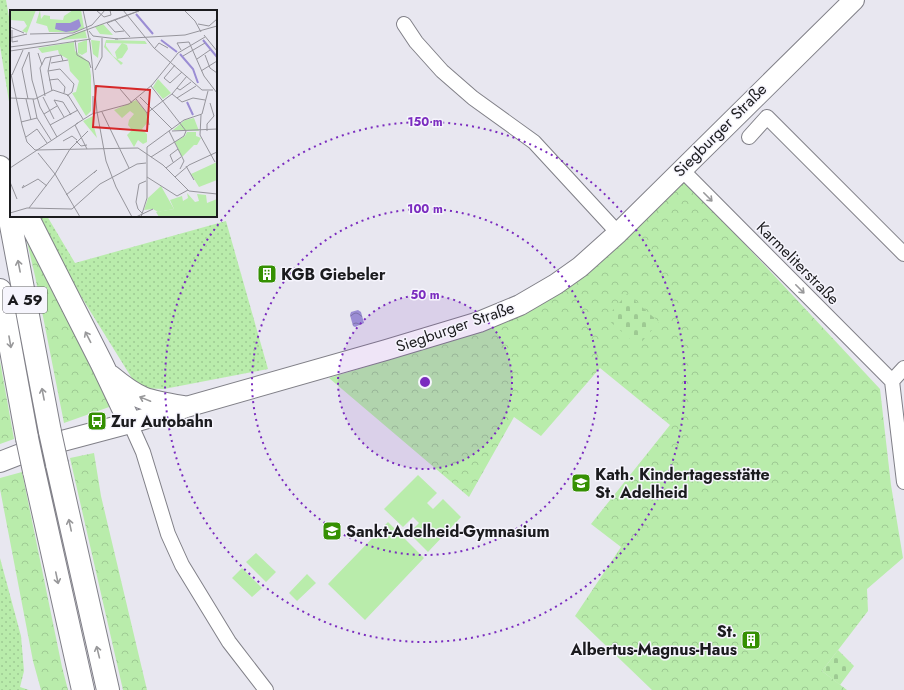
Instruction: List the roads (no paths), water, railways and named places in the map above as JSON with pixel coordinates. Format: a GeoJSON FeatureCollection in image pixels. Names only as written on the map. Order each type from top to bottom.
{"type":"FeatureCollection","features":[{"type":"Feature","properties":{"kind":"highway"},"geometry":{"type":"LineString","coordinates":[[0,166],[10,184]]}},
{"type":"Feature","properties":{"kind":"highway","name":"A 59"},"geometry":{"type":"LineString","coordinates":[[0,166],[50,432],[108,690]]}},
{"type":"Feature","properties":{"kind":"highway"},"geometry":{"type":"LineString","coordinates":[[28,217],[106,372],[130,423]]}},
{"type":"Feature","properties":{"kind":"highway","name":"A 59"},"geometry":{"type":"LineString","coordinates":[[0,290],[27,438],[83,690]]}},
{"type":"Feature","properties":{"kind":"highway"},"geometry":{"type":"LineString","coordinates":[[106,372],[130,392],[143,400],[183,407]]}},
{"type":"Feature","properties":{"kind":"main road","name":"Siegburger Straße"},"geometry":{"type":"LineString","coordinates":[[0,462],[36,448],[130,423],[479,322],[520,305],[556,284],[580,267],[618,233],[681,169],[854,0]]}},
{"type":"Feature","properties":{"kind":"street"},"geometry":{"type":"LineString","coordinates":[[404,24],[416,42],[442,71],[472,98],[534,142],[618,233]]}},
{"type":"Feature","properties":{"kind":"street"},"geometry":{"type":"LineString","coordinates":[[749,137],[767,117],[904,254]]}},
{"type":"Feature","properties":{"kind":"street","name":"Karmeliterstraße"},"geometry":{"type":"LineString","coordinates":[[681,169],[892,381]]}},
{"type":"Feature","properties":{"kind":"street"},"geometry":{"type":"LineString","coordinates":[[904,368],[892,381],[904,482]]}},
{"type":"Feature","properties":{"kind":"street"},"geometry":{"type":"LineString","coordinates":[[130,423],[143,452],[168,534],[182,565],[228,642],[266,690]]}},
{"type":"Feature","properties":{"kind":"water"},"geometry":{"type":"Polygon","coordinates":[[[358,310],[361,312],[364,323],[355,327],[353,326],[350,315],[351,312],[358,310]]]}},
{"type":"Feature","properties":{"kind":"place","name":"KGB Giebeler"},"geometry":{"type":"Point","coordinates":[267,274]}},
{"type":"Feature","properties":{"kind":"place","name":"Zur Autobahn"},"geometry":{"type":"Point","coordinates":[97,421]}},
{"type":"Feature","properties":{"kind":"place","name":"Kath. Kindertagesstätte St. Adelheid"},"geometry":{"type":"Point","coordinates":[581,483]}},
{"type":"Feature","properties":{"kind":"place","name":"Sankt-Adelheid-Gymnasium"},"geometry":{"type":"Point","coordinates":[332,531]}},
{"type":"Feature","properties":{"kind":"place","name":"St. Albertus-Magnus-Haus"},"geometry":{"type":"Point","coordinates":[751,640]}}]}
